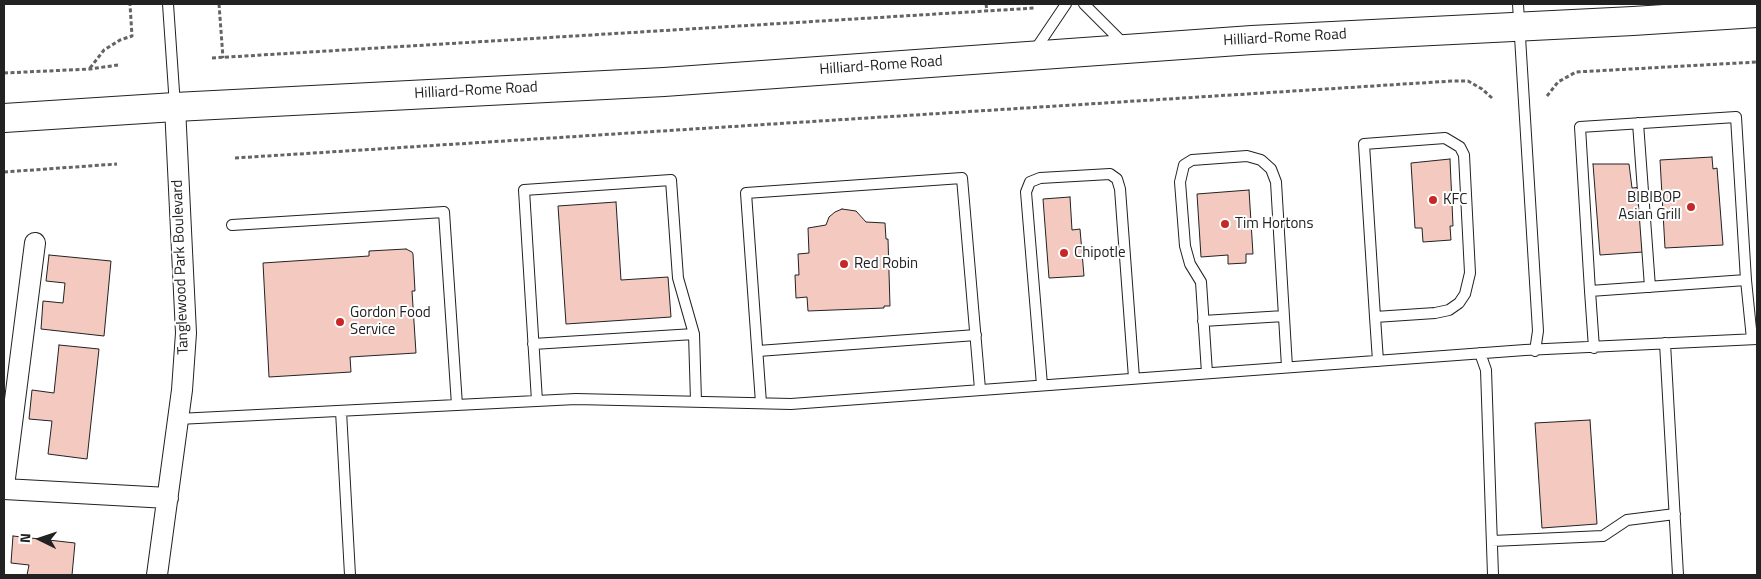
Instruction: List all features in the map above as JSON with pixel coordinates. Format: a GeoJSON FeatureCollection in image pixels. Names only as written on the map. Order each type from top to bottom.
{"type":"FeatureCollection","features":[{"type":"Feature","properties":{"kind":"main road","name":"Hilliard-Rome Road"},"geometry":{"type":"LineString","coordinates":[[4,118],[175,107],[664,82],[1252,40],[1518,15],[1757,13]]}},
{"type":"Feature","properties":{"kind":"street","name":"Tanglewood Park Boulevard"},"geometry":{"type":"LineString","coordinates":[[158,575],[182,390],[186,333],[175,107]]}},
{"type":"Feature","properties":{"kind":"street"},"geometry":{"type":"LineString","coordinates":[[35,242],[4,487],[168,498]]}},
{"type":"Feature","properties":{"kind":"lane"},"geometry":{"type":"LineString","coordinates":[[168,4],[175,107]]}},
{"type":"Feature","properties":{"kind":"lane"},"geometry":{"type":"LineString","coordinates":[[1031,55],[1066,4]]}},
{"type":"Feature","properties":{"kind":"lane"},"geometry":{"type":"LineString","coordinates":[[1084,4],[1128,49]]}},
{"type":"Feature","properties":{"kind":"lane"},"geometry":{"type":"LineString","coordinates":[[1518,15],[1538,332],[1535,351]]}},
{"type":"Feature","properties":{"kind":"lane"},"geometry":{"type":"LineString","coordinates":[[178,419],[576,398],[791,404],[1286,367],[1754,339],[1746,280],[1736,117],[1580,127],[1594,348]]}},
{"type":"Feature","properties":{"kind":"lane"},"geometry":{"type":"LineString","coordinates":[[1638,123],[1650,287]]}},
{"type":"Feature","properties":{"kind":"lane"},"geometry":{"type":"LineString","coordinates":[[1375,316],[1435,313],[1449,310],[1459,303],[1465,294],[1470,273],[1464,155],[1460,147],[1445,138],[1364,144],[1375,316],[1378,361]]}},
{"type":"Feature","properties":{"kind":"lane"},"geometry":{"type":"LineString","coordinates":[[1207,373],[1201,282],[1190,264],[1185,246],[1180,182],[1184,165],[1192,160],[1247,156],[1261,160],[1271,169],[1276,182],[1286,367]]}},
{"type":"Feature","properties":{"kind":"lane"},"geometry":{"type":"LineString","coordinates":[[1042,385],[1026,192],[1030,182],[1040,178],[1110,174],[1117,179],[1120,189],[1134,378]]}},
{"type":"Feature","properties":{"kind":"lane"},"geometry":{"type":"LineString","coordinates":[[761,403],[746,193],[962,178],[980,389]]}},
{"type":"Feature","properties":{"kind":"lane"},"geometry":{"type":"LineString","coordinates":[[537,401],[524,190],[671,180],[678,278],[694,334],[696,401]]}},
{"type":"Feature","properties":{"kind":"lane"},"geometry":{"type":"LineString","coordinates":[[232,225],[444,212],[457,405]]}},
{"type":"Feature","properties":{"kind":"lane"},"geometry":{"type":"LineString","coordinates":[[1590,291],[1746,280]]}},
{"type":"Feature","properties":{"kind":"lane"},"geometry":{"type":"LineString","coordinates":[[1203,321],[1284,316]]}},
{"type":"Feature","properties":{"kind":"lane"},"geometry":{"type":"LineString","coordinates":[[533,344],[694,334]]}},
{"type":"Feature","properties":{"kind":"lane"},"geometry":{"type":"LineString","coordinates":[[758,350],[976,335]]}},
{"type":"Feature","properties":{"kind":"lane"},"geometry":{"type":"LineString","coordinates":[[1665,343],[1678,575]]}},
{"type":"Feature","properties":{"kind":"lane"},"geometry":{"type":"LineString","coordinates":[[1480,354],[1486,370],[1493,575]]}},
{"type":"Feature","properties":{"kind":"lane"},"geometry":{"type":"LineString","coordinates":[[341,411],[350,575]]}},
{"type":"Feature","properties":{"kind":"lane"},"geometry":{"type":"LineString","coordinates":[[1492,541],[1603,536],[1627,520],[1675,514]]}},
{"type":"Feature","properties":{"kind":"path"},"geometry":{"type":"LineString","coordinates":[[90,69],[104,50],[120,40],[132,36],[130,4]]}},
{"type":"Feature","properties":{"kind":"path"},"geometry":{"type":"LineString","coordinates":[[219,4],[223,58]]}},
{"type":"Feature","properties":{"kind":"path"},"geometry":{"type":"LineString","coordinates":[[986,4],[987,11]]}},
{"type":"Feature","properties":{"kind":"path"},"geometry":{"type":"LineString","coordinates":[[212,58],[1035,8]]}},
{"type":"Feature","properties":{"kind":"path"},"geometry":{"type":"LineString","coordinates":[[1546,96],[1558,82],[1576,72],[1757,62]]}},
{"type":"Feature","properties":{"kind":"path"},"geometry":{"type":"LineString","coordinates":[[4,73],[90,69],[118,65]]}},
{"type":"Feature","properties":{"kind":"path"},"geometry":{"type":"LineString","coordinates":[[235,158],[1452,81],[1468,81],[1482,89],[1492,98]]}},
{"type":"Feature","properties":{"kind":"path"},"geometry":{"type":"LineString","coordinates":[[4,172],[117,164]]}},
{"type":"Feature","properties":{"kind":"building","name":"BIBIBOP Asian Grill"},"geometry":{"type":"Polygon","coordinates":[[[1712,157],[1713,169],[1717,168],[1723,245],[1665,248],[1660,160],[1712,157]]]}},
{"type":"Feature","properties":{"kind":"building","name":"KFC"},"geometry":{"type":"Polygon","coordinates":[[[1450,159],[1453,226],[1450,226],[1451,240],[1423,242],[1422,228],[1415,228],[1411,163],[1450,159]]]}},
{"type":"Feature","properties":{"kind":"building"},"geometry":{"type":"Polygon","coordinates":[[[1593,164],[1629,164],[1632,188],[1641,187],[1643,252],[1600,255],[1593,164]]]}},
{"type":"Feature","properties":{"kind":"building","name":"Tim Hortons"},"geometry":{"type":"Polygon","coordinates":[[[1249,190],[1253,254],[1246,254],[1246,263],[1228,264],[1228,255],[1201,257],[1197,194],[1249,190]]]}},
{"type":"Feature","properties":{"kind":"building","name":"Chipotle"},"geometry":{"type":"Polygon","coordinates":[[[1070,197],[1072,230],[1080,229],[1084,276],[1049,278],[1043,199],[1070,197]]]}},
{"type":"Feature","properties":{"kind":"building"},"geometry":{"type":"Polygon","coordinates":[[[616,202],[621,280],[668,277],[671,317],[566,324],[558,206],[616,202]]]}},
{"type":"Feature","properties":{"kind":"building","name":"Red Robin"},"geometry":{"type":"Polygon","coordinates":[[[842,209],[856,211],[866,222],[885,223],[886,239],[888,239],[890,306],[884,306],[884,308],[808,311],[807,297],[796,298],[795,275],[799,275],[798,254],[809,253],[808,228],[826,225],[829,217],[842,209]]]}},
{"type":"Feature","properties":{"kind":"building","name":"Gordon Food Service"},"geometry":{"type":"Polygon","coordinates":[[[406,249],[413,254],[415,291],[412,291],[416,353],[350,357],[351,372],[269,377],[263,263],[369,256],[369,251],[406,249]]]}},
{"type":"Feature","properties":{"kind":"building"},"geometry":{"type":"Polygon","coordinates":[[[49,255],[111,261],[104,336],[41,329],[43,301],[63,303],[65,283],[46,281],[49,255]]]}},
{"type":"Feature","properties":{"kind":"building"},"geometry":{"type":"Polygon","coordinates":[[[59,345],[99,349],[87,459],[48,454],[52,421],[29,419],[32,390],[54,393],[59,345]]]}},
{"type":"Feature","properties":{"kind":"building"},"geometry":{"type":"Polygon","coordinates":[[[1590,420],[1597,524],[1542,528],[1535,423],[1590,420]]]}},
{"type":"Feature","properties":{"kind":"building"},"geometry":{"type":"Polygon","coordinates":[[[13,536],[75,543],[72,575],[27,575],[29,565],[11,563],[13,536]]]}},
{"type":"Feature","properties":{"kind":"place","name":"KFC"},"geometry":{"type":"Point","coordinates":[1433,200]}},
{"type":"Feature","properties":{"kind":"place","name":"BIBIBOP Asian Grill"},"geometry":{"type":"Point","coordinates":[1691,207]}},
{"type":"Feature","properties":{"kind":"place","name":"Tim Hortons"},"geometry":{"type":"Point","coordinates":[1225,224]}},
{"type":"Feature","properties":{"kind":"place","name":"Chipotle"},"geometry":{"type":"Point","coordinates":[1064,253]}},
{"type":"Feature","properties":{"kind":"place","name":"Red Robin"},"geometry":{"type":"Point","coordinates":[844,264]}},
{"type":"Feature","properties":{"kind":"place","name":"Gordon Food Service"},"geometry":{"type":"Point","coordinates":[340,322]}}]}
